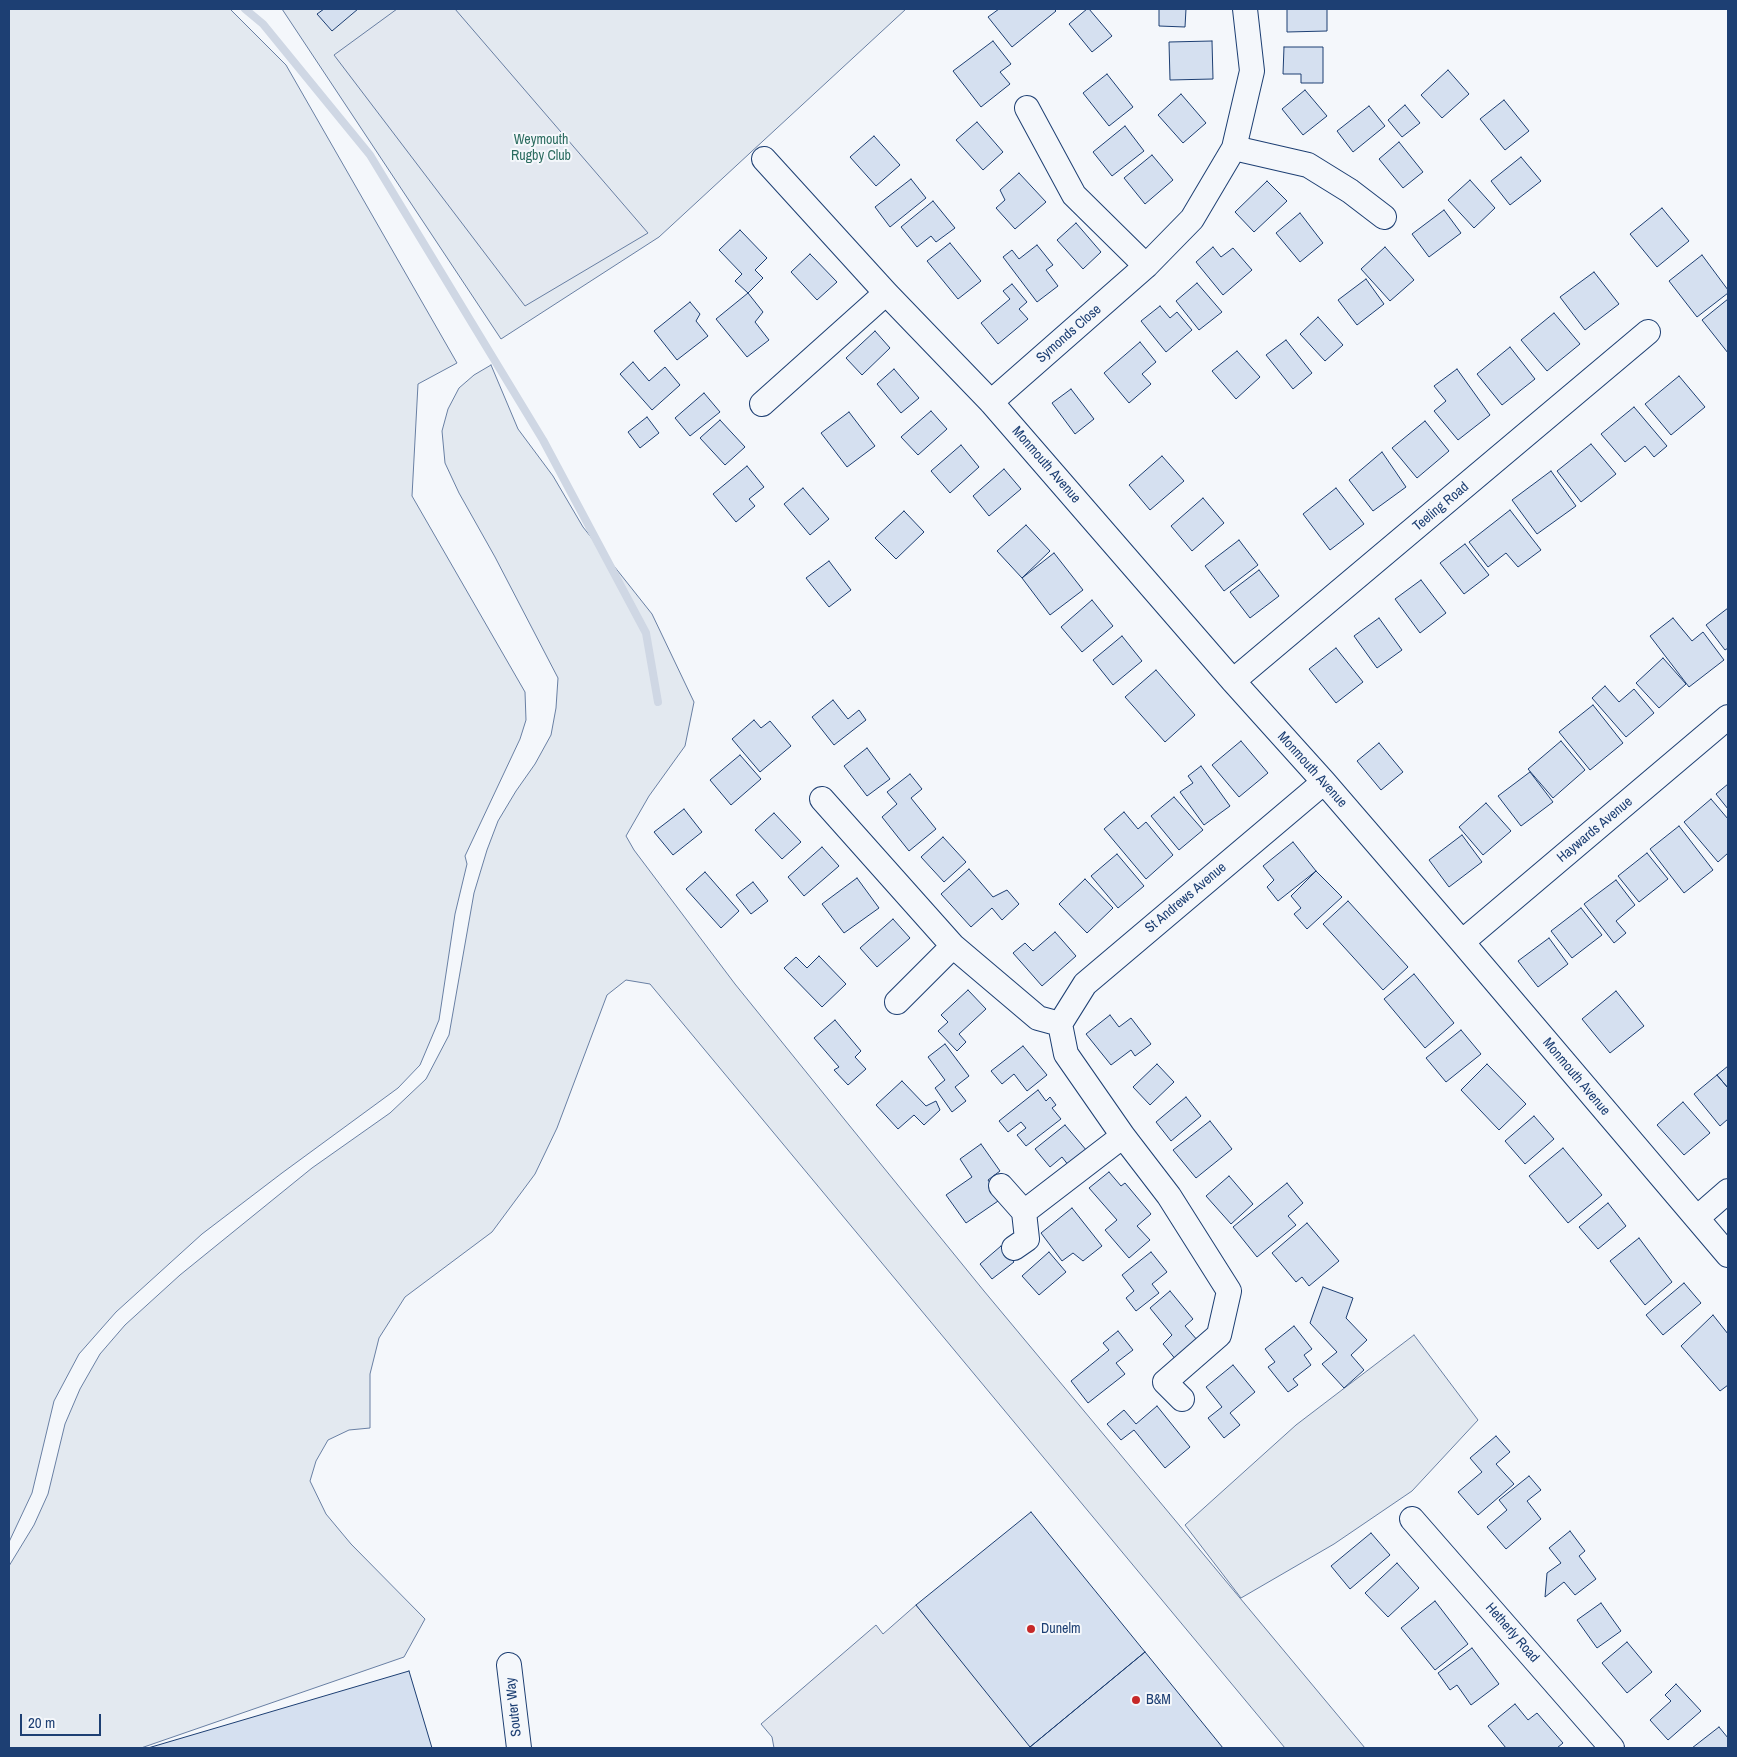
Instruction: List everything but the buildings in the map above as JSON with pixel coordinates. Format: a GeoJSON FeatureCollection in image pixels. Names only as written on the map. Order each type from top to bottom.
{"type":"FeatureCollection","features":[{"type":"Feature","properties":{"kind":"street","name":"Symonds Close"},"geometry":{"type":"LineString","coordinates":[[991,402],[1146,266],[1192,219],[1234,148],[1252,70],[1245,9]]}},
{"type":"Feature","properties":{"kind":"street"},"geometry":{"type":"LineString","coordinates":[[1028,108],[1074,195],[1146,266]]}},
{"type":"Feature","properties":{"kind":"street"},"geometry":{"type":"LineString","coordinates":[[1234,148],[1308,165],[1350,191],[1384,217]]}},
{"type":"Feature","properties":{"kind":"street","name":"Monmouth Avenue"},"geometry":{"type":"LineString","coordinates":[[764,159],[886,293],[991,402],[1233,681],[1324,782],[1728,1256]]}},
{"type":"Feature","properties":{"kind":"street"},"geometry":{"type":"LineString","coordinates":[[762,404],[886,293]]}},
{"type":"Feature","properties":{"kind":"street","name":"Teeling Road"},"geometry":{"type":"LineString","coordinates":[[1233,681],[1648,332]]}},
{"type":"Feature","properties":{"kind":"street","name":"Haywards Avenue"},"geometry":{"type":"LineString","coordinates":[[1462,942],[1728,717]]}},
{"type":"Feature","properties":{"kind":"street","name":"St Andrews Avenue"},"geometry":{"type":"LineString","coordinates":[[1060,1024],[1085,984],[1324,782]]}},
{"type":"Feature","properties":{"kind":"street"},"geometry":{"type":"LineString","coordinates":[[822,799],[953,946],[1038,1018],[1060,1024],[1066,1054],[1123,1136],[1168,1196],[1229,1291],[1220,1335],[1165,1382],[1182,1399]]}},
{"type":"Feature","properties":{"kind":"street"},"geometry":{"type":"LineString","coordinates":[[896,1002],[953,946]]}},
{"type":"Feature","properties":{"kind":"street"},"geometry":{"type":"LineString","coordinates":[[1024,1212],[1123,1136]]}},
{"type":"Feature","properties":{"kind":"street"},"geometry":{"type":"LineString","coordinates":[[1001,1186],[1024,1212],[1027,1239],[1014,1248]]}},
{"type":"Feature","properties":{"kind":"street"},"geometry":{"type":"LineString","coordinates":[[1697,1218],[1728,1191]]}},
{"type":"Feature","properties":{"kind":"street","name":"Hetherly Road"},"geometry":{"type":"LineString","coordinates":[[1412,1519],[1612,1748]]}},
{"type":"Feature","properties":{"kind":"street","name":"Souter Way"},"geometry":{"type":"LineString","coordinates":[[509,1665],[519,1748]]}},
{"type":"Feature","properties":{"kind":"green space"},"geometry":{"type":"Polygon","coordinates":[[[9,9],[230,9],[286,65],[457,363],[418,384],[412,496],[525,692],[526,720],[520,739],[465,856],[467,864],[455,914],[439,1020],[420,1065],[398,1088],[202,1234],[116,1312],[79,1354],[54,1401],[32,1493],[9,1542],[9,9]]]}},
{"type":"Feature","properties":{"kind":"green space","name":"Weymouth Rugby Club"},"geometry":{"type":"Polygon","coordinates":[[[282,9],[906,9],[659,237],[501,339],[282,9]]]}},
{"type":"Feature","properties":{"kind":"green space"},"geometry":{"type":"Polygon","coordinates":[[[491,365],[518,429],[553,476],[583,527],[652,614],[694,702],[685,746],[649,796],[626,836],[634,850],[735,984],[984,1291],[1365,1748],[1285,1748],[650,984],[626,980],[607,995],[557,1128],[535,1174],[492,1232],[405,1297],[379,1338],[370,1374],[370,1428],[349,1430],[328,1440],[316,1461],[310,1481],[326,1514],[351,1544],[425,1619],[404,1657],[141,1748],[9,1748],[9,1566],[34,1525],[48,1494],[65,1424],[80,1389],[100,1354],[125,1325],[180,1275],[312,1168],[390,1113],[426,1079],[449,1035],[474,893],[487,850],[498,821],[535,764],[551,735],[556,708],[558,678],[495,557],[459,493],[445,463],[442,431],[448,409],[459,388],[474,375],[491,365]]]}},
{"type":"Feature","properties":{"kind":"green space"},"geometry":{"type":"Polygon","coordinates":[[[1414,1335],[1478,1420],[1412,1491],[1334,1544],[1241,1598],[1185,1525],[1296,1425],[1414,1335]]]}},
{"type":"Feature","properties":{"kind":"shaded area"},"geometry":{"type":"Polygon","coordinates":[[[397,9],[455,9],[648,233],[525,306],[334,55],[397,9]]]}},
{"type":"Feature","properties":{"kind":"shaded area"},"geometry":{"type":"Polygon","coordinates":[[[916,1605],[1033,1748],[774,1748],[772,1737],[761,1724],[876,1625],[883,1634],[916,1605]]]}},
{"type":"Feature","properties":{"kind":"waterway"},"geometry":{"type":"LineString","coordinates":[[245,9],[263,24],[370,155],[543,440],[646,633],[658,702]]}},
{"type":"Feature","properties":{"kind":"place","name":"Dunelm"},"geometry":{"type":"Point","coordinates":[1031,1629]}},
{"type":"Feature","properties":{"kind":"place","name":"B&M"},"geometry":{"type":"Point","coordinates":[1136,1700]}}]}
